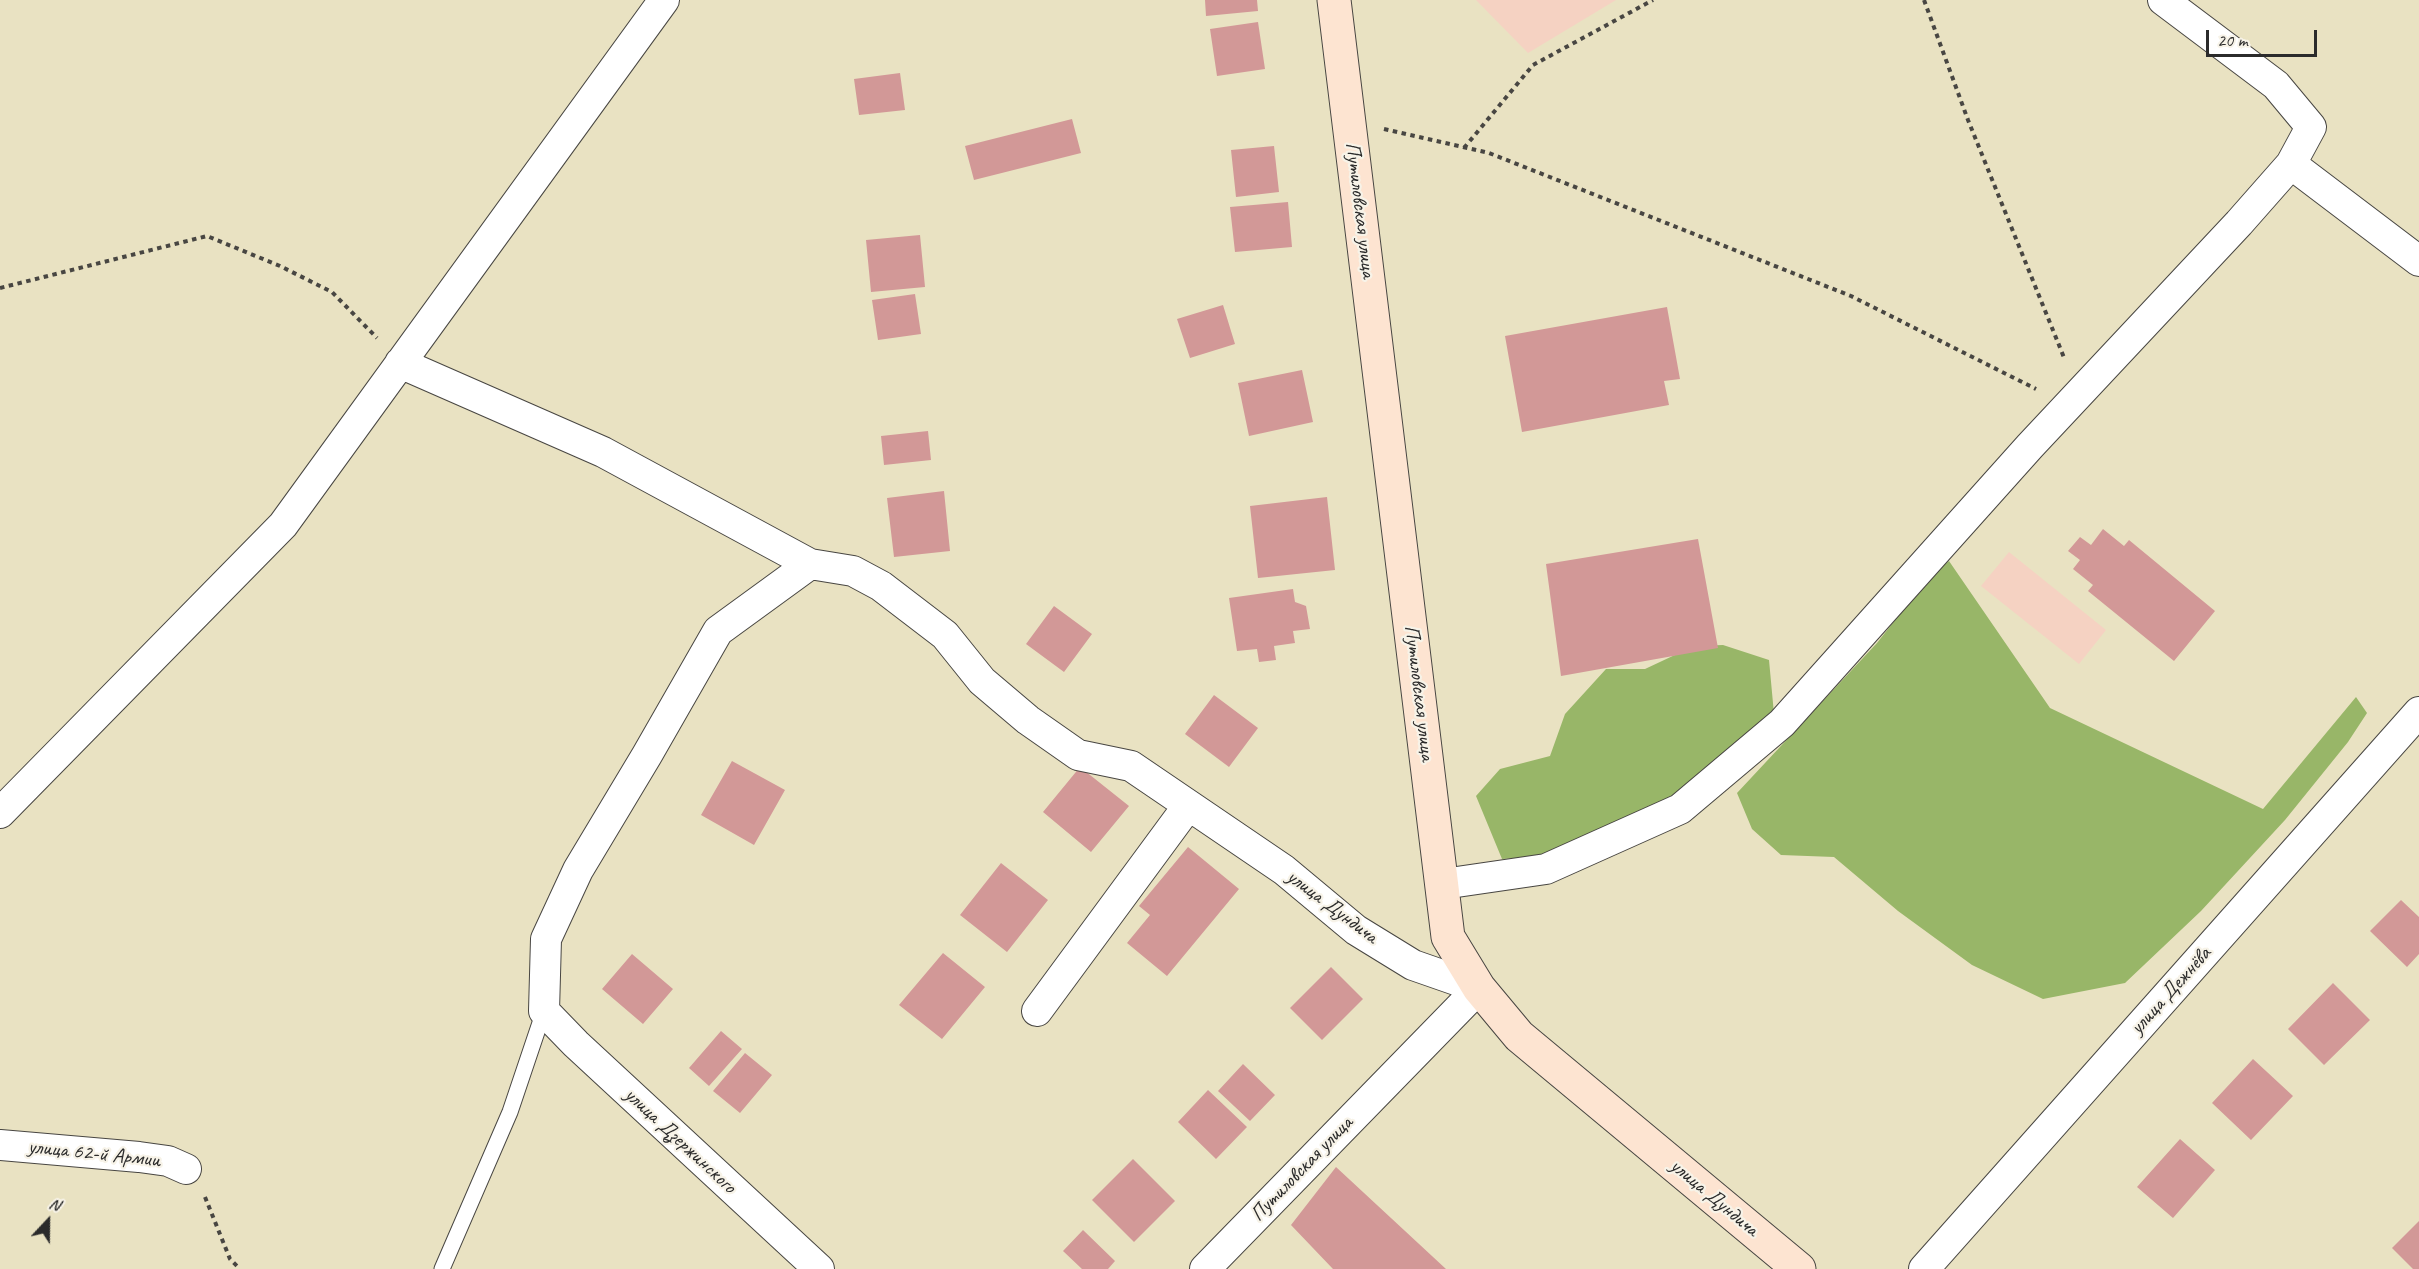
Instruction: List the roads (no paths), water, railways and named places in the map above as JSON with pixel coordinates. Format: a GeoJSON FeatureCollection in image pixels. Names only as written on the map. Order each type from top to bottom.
{"type":"FeatureCollection","features":[{"type":"Feature","properties":{"kind":"street"},"geometry":{"type":"LineString","coordinates":[[0,813],[283,525],[664,0]]}},
{"type":"Feature","properties":{"kind":"street","name":"Путиловская улица"},"geometry":{"type":"LineString","coordinates":[[1204,1269],[1479,988],[1448,937],[1334,0]]}},
{"type":"Feature","properties":{"kind":"street"},"geometry":{"type":"LineString","coordinates":[[1443,884],[1546,868],[1680,809],[1782,723],[2073,399],[2291,164],[2311,127],[2276,85],[2163,0]]}},
{"type":"Feature","properties":{"kind":"street"},"geometry":{"type":"LineString","coordinates":[[2291,164],[2419,261]]}},
{"type":"Feature","properties":{"kind":"street","name":"улица Дундича"},"geometry":{"type":"LineString","coordinates":[[400,363],[603,452],[810,564],[853,571],[881,586],[945,635],[982,681],[1028,720],[1078,755],[1131,766],[1284,870],[1356,930],[1413,965],[1479,988],[1520,1035],[1799,1269]]}},
{"type":"Feature","properties":{"kind":"street"},"geometry":{"type":"LineString","coordinates":[[544,1011],[546,939],[578,870],[718,631],[810,564]]}},
{"type":"Feature","properties":{"kind":"street","name":"улица Дежнёва"},"geometry":{"type":"LineString","coordinates":[[1924,1269],[2419,712]]}},
{"type":"Feature","properties":{"kind":"street"},"geometry":{"type":"LineString","coordinates":[[1037,1011],[1188,806]]}},
{"type":"Feature","properties":{"kind":"street","name":"улица Дзержинского"},"geometry":{"type":"LineString","coordinates":[[544,1011],[576,1044],[819,1269]]}},
{"type":"Feature","properties":{"kind":"street","name":"улица 62-й Армии"},"geometry":{"type":"LineString","coordinates":[[0,1145],[139,1157],[168,1161],[186,1169]]}},
{"type":"Feature","properties":{"kind":"lane"},"geometry":{"type":"LineString","coordinates":[[442,1269],[510,1112],[544,1011]]}}]}
